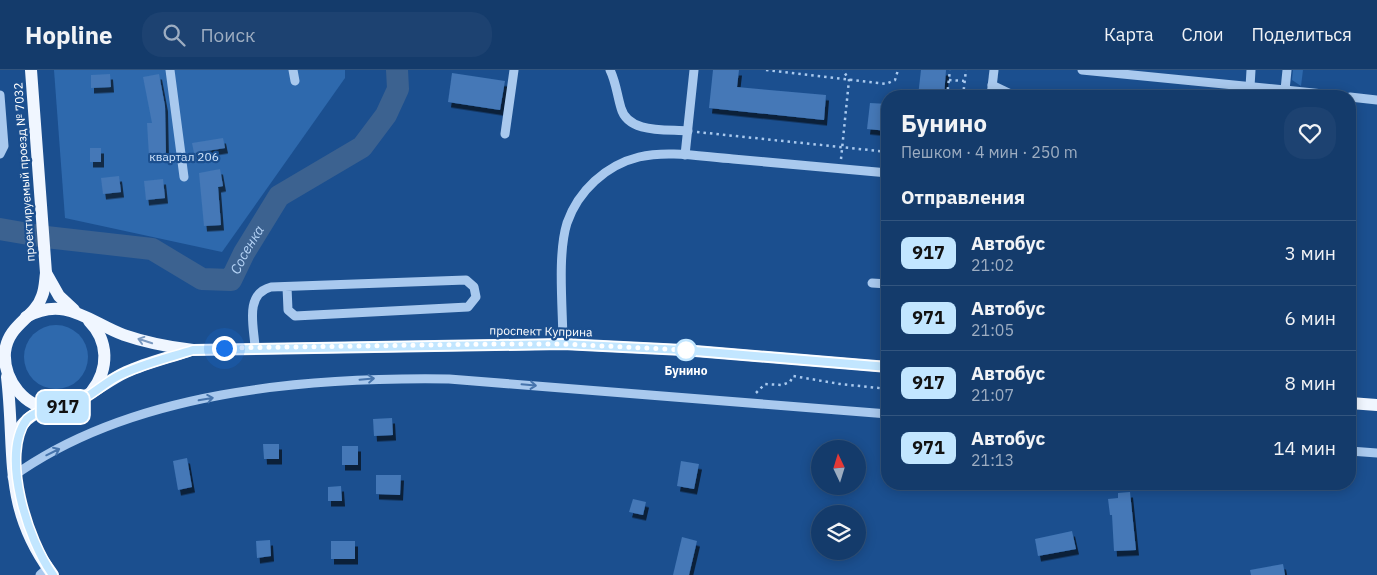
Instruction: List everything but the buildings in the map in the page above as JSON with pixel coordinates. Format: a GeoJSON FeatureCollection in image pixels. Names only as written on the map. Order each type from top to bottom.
{"type":"FeatureCollection","features":[{"type":"Feature","properties":{"kind":"main road","name":"проектируемый проезд № 7032"},"geometry":{"type":"LineString","coordinates":[[31,70],[46,273]]}},
{"type":"Feature","properties":{"kind":"main road","name":"проспект Куприна"},"geometry":{"type":"LineString","coordinates":[[46,273],[59,296],[99,333],[105,353],[102,374],[98,383],[84,398]]}},
{"type":"Feature","properties":{"kind":"main road"},"geometry":{"type":"LineString","coordinates":[[46,273],[42,297],[12,332],[8,341],[5,362],[12,477],[24,525],[47,573]]}},
{"type":"Feature","properties":{"kind":"main road","name":"проспект Куприна"},"geometry":{"type":"LineString","coordinates":[[26,316],[46,308],[61,308],[123,334],[157,345],[193,350],[255,347],[563,344],[683,350],[881,366]]}},
{"type":"Feature","properties":{"kind":"main road","name":"проспект Куприна"},"geometry":{"type":"LineString","coordinates":[[11,444],[17,431],[26,420],[38,411],[70,405],[123,374],[193,350]]}},
{"type":"Feature","properties":{"kind":"main road"},"geometry":{"type":"LineString","coordinates":[[5,362],[13,385],[21,394],[31,401],[54,408]]}},
{"type":"Feature","properties":{"kind":"main road"},"geometry":{"type":"LineString","coordinates":[[1356,403],[1377,405]]}},
{"type":"Feature","properties":{"kind":"street"},"geometry":{"type":"LineString","coordinates":[[170,70],[184,177]]}},
{"type":"Feature","properties":{"kind":"street"},"geometry":{"type":"LineString","coordinates":[[293,70],[295,81]]}},
{"type":"Feature","properties":{"kind":"street"},"geometry":{"type":"LineString","coordinates":[[504,134],[514,70]]}},
{"type":"Feature","properties":{"kind":"street"},"geometry":{"type":"LineString","coordinates":[[610,70],[621,110],[631,123],[639,126],[688,131]]}},
{"type":"Feature","properties":{"kind":"street"},"geometry":{"type":"LineString","coordinates":[[685,155],[694,70]]}},
{"type":"Feature","properties":{"kind":"street"},"geometry":{"type":"LineString","coordinates":[[992,90],[994,70]]}},
{"type":"Feature","properties":{"kind":"street"},"geometry":{"type":"LineString","coordinates":[[1082,70],[1285,90],[1287,70]]}},
{"type":"Feature","properties":{"kind":"street"},"geometry":{"type":"LineString","coordinates":[[1250,87],[1251,70]]}},
{"type":"Feature","properties":{"kind":"street"},"geometry":{"type":"LineString","coordinates":[[992,86],[1001,90]]}},
{"type":"Feature","properties":{"kind":"street"},"geometry":{"type":"LineString","coordinates":[[0,95],[2,150]]}},
{"type":"Feature","properties":{"kind":"street"},"geometry":{"type":"LineString","coordinates":[[1356,98],[1377,100]]}},
{"type":"Feature","properties":{"kind":"street"},"geometry":{"type":"LineString","coordinates":[[563,344],[562,250],[566,226],[579,198],[599,177],[621,163],[649,155],[685,155],[881,172]]}},
{"type":"Feature","properties":{"kind":"street"},"geometry":{"type":"LineString","coordinates":[[255,347],[252,303],[257,295],[265,289],[287,287],[466,280],[474,287],[476,297],[468,307],[295,316],[288,310],[287,287]]}},
{"type":"Feature","properties":{"kind":"street"},"geometry":{"type":"LineString","coordinates":[[872,283],[881,284]]}},
{"type":"Feature","properties":{"kind":"street"},"geometry":{"type":"LineString","coordinates":[[12,477],[33,462],[111,423],[177,404],[241,393],[380,378],[449,379],[881,413]]}},
{"type":"Feature","properties":{"kind":"street"},"geometry":{"type":"LineString","coordinates":[[1356,451],[1377,453]]}},
{"type":"Feature","properties":{"kind":"path"},"geometry":{"type":"LineString","coordinates":[[766,70],[890,84],[895,80],[898,70]]}},
{"type":"Feature","properties":{"kind":"path"},"geometry":{"type":"LineString","coordinates":[[840,169],[849,80],[843,70]]}},
{"type":"Feature","properties":{"kind":"path"},"geometry":{"type":"LineString","coordinates":[[947,90],[950,70]]}},
{"type":"Feature","properties":{"kind":"path"},"geometry":{"type":"LineString","coordinates":[[963,90],[966,70]]}},
{"type":"Feature","properties":{"kind":"path"},"geometry":{"type":"LineString","coordinates":[[948,80],[964,81]]}},
{"type":"Feature","properties":{"kind":"path"},"geometry":{"type":"LineString","coordinates":[[688,131],[881,151]]}},
{"type":"Feature","properties":{"kind":"path"},"geometry":{"type":"LineString","coordinates":[[755,404],[756,394],[765,384],[782,385],[790,382],[793,376],[881,388]]}},
{"type":"Feature","properties":{"kind":"green space","name":"квартал 206"},"geometry":{"type":"Polygon","coordinates":[[[54,70],[345,70],[345,78],[222,252],[65,218],[54,70]]]}},
{"type":"Feature","properties":{"kind":"green space"},"geometry":{"type":"Polygon","coordinates":[[[1293,70],[1303,70],[1301,86],[1292,80],[1293,70]]]}},
{"type":"Feature","properties":{"kind":"green space"},"geometry":{"type":"Polygon","coordinates":[[[50,325],[62,325],[79,334],[86,345],[88,357],[86,369],[79,380],[62,389],[50,389],[38,384],[29,375],[24,363],[24,351],[29,339],[38,330],[50,325]]]}},
{"type":"Feature","properties":{"kind":"waterway","name":"Сосенка"},"geometry":{"type":"LineString","coordinates":[[0,229],[46,237],[152,249],[202,279],[231,280],[244,253],[279,196],[362,147],[386,115],[398,89],[397,70]]}},
{"type":"Feature","properties":{"kind":"bus line","name":"917"},"geometry":{"type":"LineString","coordinates":[[53,575],[29,538],[15,495],[10,459],[11,444],[17,431],[26,420],[38,411],[75,403],[116,376],[193,350],[255,347],[563,344],[683,350],[881,366]]}},
{"type":"Feature","properties":{"kind":"place","name":"Бунино"},"geometry":{"type":"Point","coordinates":[686,350]}},
{"type":"Feature","properties":{"kind":"route"},"geometry":{"type":"LineString","coordinates":[[224,348],[563,344],[686,350]]}}]}
